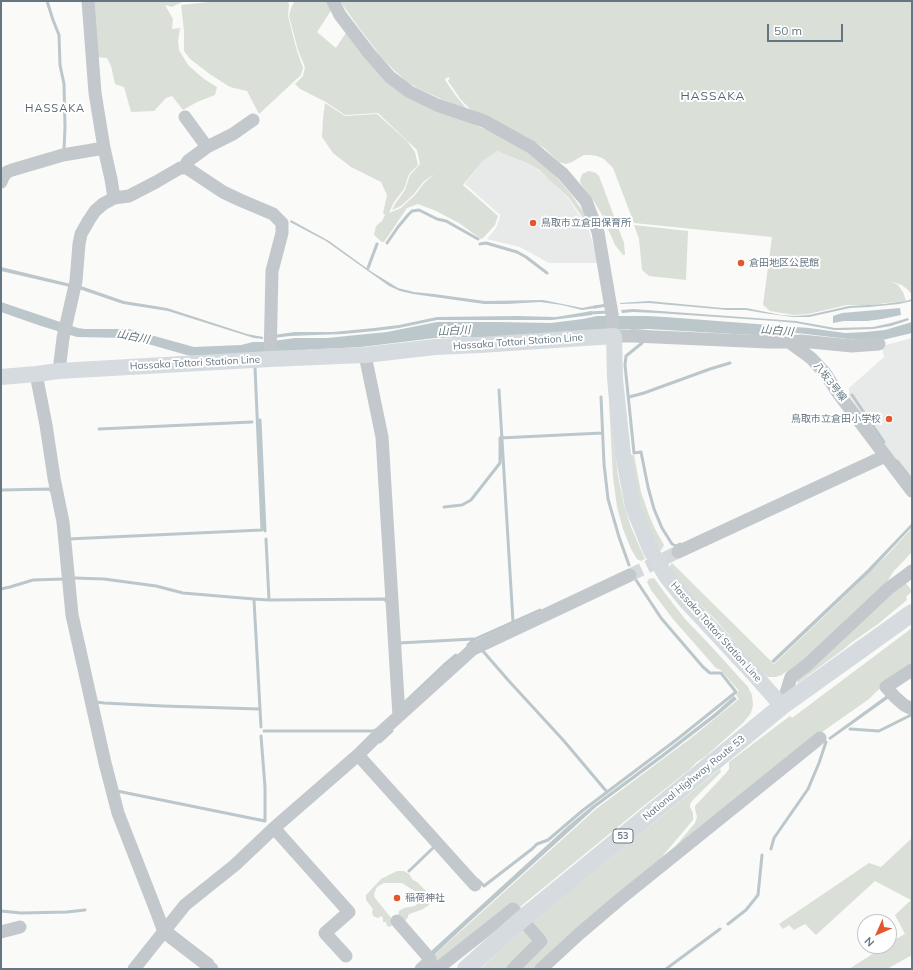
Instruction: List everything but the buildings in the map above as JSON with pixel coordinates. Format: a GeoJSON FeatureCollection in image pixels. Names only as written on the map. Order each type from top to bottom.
{"type":"FeatureCollection","features":[{"type":"Feature","properties":{"kind":"highway","name":"National Highway Route 53"},"geometry":{"type":"LineString","coordinates":[[466,969],[522,919],[782,706],[912,613]]}},
{"type":"Feature","properties":{"kind":"main road","name":"Hassaka Tottori Station Line"},"geometry":{"type":"LineString","coordinates":[[1,377],[59,371],[365,355],[435,347],[480,345],[614,334],[615,379],[623,454],[633,507],[651,550],[666,576],[685,600],[744,662],[782,706]]}},
{"type":"Feature","properties":{"kind":"street"},"geometry":{"type":"LineString","coordinates":[[88,1],[95,93],[114,198]]}},
{"type":"Feature","properties":{"kind":"street"},"geometry":{"type":"LineString","coordinates":[[333,1],[340,14],[390,77],[410,92],[491,125],[531,146],[563,174],[586,201],[598,232],[614,334],[768,342],[801,341],[852,346],[879,344]]}},
{"type":"Feature","properties":{"kind":"street"},"geometry":{"type":"LineString","coordinates":[[185,117],[207,147]]}},
{"type":"Feature","properties":{"kind":"street"},"geometry":{"type":"LineString","coordinates":[[184,168],[188,161],[207,147],[233,134],[252,120]]}},
{"type":"Feature","properties":{"kind":"street"},"geometry":{"type":"LineString","coordinates":[[1,182],[3,177],[12,170],[63,155],[104,148]]}},
{"type":"Feature","properties":{"kind":"street"},"geometry":{"type":"LineString","coordinates":[[59,371],[64,332],[76,281],[79,244],[81,234],[89,220],[95,211],[103,204],[114,198],[129,196],[180,168],[186,168],[223,192],[274,214],[282,223],[282,233],[272,271],[270,359]]}},
{"type":"Feature","properties":{"kind":"street","name":"八坂3号線"},"geometry":{"type":"LineString","coordinates":[[789,342],[811,358],[825,373],[838,393],[912,491]]}},
{"type":"Feature","properties":{"kind":"street"},"geometry":{"type":"LineString","coordinates":[[365,355],[382,437],[399,716]]}},
{"type":"Feature","properties":{"kind":"street"},"geometry":{"type":"LineString","coordinates":[[36,374],[63,522],[72,615],[105,763],[118,813],[164,932],[212,969]]}},
{"type":"Feature","properties":{"kind":"street"},"geometry":{"type":"LineString","coordinates":[[678,552],[885,456]]}},
{"type":"Feature","properties":{"kind":"street"},"geometry":{"type":"LineString","coordinates":[[134,969],[185,905],[235,865],[274,828],[358,755],[379,734],[473,649],[630,575]]}},
{"type":"Feature","properties":{"kind":"street"},"geometry":{"type":"LineString","coordinates":[[782,706],[791,677],[807,665],[889,588],[909,578]]}},
{"type":"Feature","properties":{"kind":"street"},"geometry":{"type":"LineString","coordinates":[[912,670],[886,687],[904,705],[912,709]]}},
{"type":"Feature","properties":{"kind":"street"},"geometry":{"type":"LineString","coordinates":[[541,969],[619,900],[820,738]]}},
{"type":"Feature","properties":{"kind":"street"},"geometry":{"type":"LineString","coordinates":[[358,755],[475,885]]}},
{"type":"Feature","properties":{"kind":"street"},"geometry":{"type":"LineString","coordinates":[[274,828],[349,912],[325,933],[346,956]]}},
{"type":"Feature","properties":{"kind":"street"},"geometry":{"type":"LineString","coordinates":[[438,969],[513,909],[541,941],[512,969]]}},
{"type":"Feature","properties":{"kind":"street"},"geometry":{"type":"LineString","coordinates":[[397,921],[430,959],[430,961],[421,969]]}},
{"type":"Feature","properties":{"kind":"street"},"geometry":{"type":"LineString","coordinates":[[1,932],[20,927]]}},
{"type":"Feature","properties":{"kind":"shaded area"},"geometry":{"type":"Polygon","coordinates":[[[91,1],[184,1],[172,7],[165,5],[173,19],[172,29],[180,28],[178,41],[179,50],[188,65],[204,79],[217,87],[215,95],[197,102],[183,110],[172,96],[166,98],[154,111],[131,112],[124,87],[115,84],[111,66],[107,58],[96,57],[91,1]]]}},
{"type":"Feature","properties":{"kind":"shaded area"},"geometry":{"type":"Polygon","coordinates":[[[218,1],[288,1],[288,16],[303,68],[301,75],[259,114],[247,91],[230,87],[211,75],[190,59],[184,51],[184,31],[181,5],[218,1]]]}},
{"type":"Feature","properties":{"kind":"shaded area"},"geometry":{"type":"Polygon","coordinates":[[[295,1],[327,1],[332,9],[317,32],[336,48],[347,31],[370,63],[466,121],[505,138],[526,150],[552,172],[570,193],[586,215],[584,220],[569,198],[539,170],[527,163],[497,151],[483,161],[463,185],[498,216],[495,225],[484,237],[481,239],[459,223],[436,211],[418,204],[407,208],[384,242],[382,242],[374,235],[376,226],[382,221],[385,215],[383,213],[387,195],[381,182],[351,167],[333,153],[322,137],[325,103],[345,116],[377,114],[407,141],[415,152],[418,165],[409,174],[404,189],[394,202],[389,213],[401,208],[415,195],[425,182],[435,174],[424,181],[414,194],[401,206],[392,210],[405,190],[410,175],[420,164],[417,150],[378,113],[345,115],[326,102],[300,89],[295,84],[303,76],[305,67],[298,50],[289,16],[295,1]]]}},
{"type":"Feature","properties":{"kind":"shaded area"},"geometry":{"type":"Polygon","coordinates":[[[340,1],[912,1],[912,295],[902,285],[889,281],[898,285],[903,292],[906,301],[869,305],[847,305],[808,314],[794,315],[770,311],[763,305],[772,237],[634,223],[613,168],[604,159],[597,156],[584,155],[566,164],[559,162],[544,148],[528,138],[471,110],[461,100],[448,81],[450,78],[448,77],[445,80],[467,109],[419,89],[406,81],[382,58],[340,1]]]}},
{"type":"Feature","properties":{"kind":"shaded area"},"geometry":{"type":"Polygon","coordinates":[[[497,151],[527,163],[539,171],[569,199],[589,231],[595,250],[597,263],[549,263],[520,247],[487,239],[496,228],[500,215],[465,184],[483,161],[497,151]]]}},
{"type":"Feature","properties":{"kind":"shaded area"},"geometry":{"type":"Polygon","coordinates":[[[589,171],[596,173],[599,176],[624,243],[625,255],[623,255],[615,245],[601,213],[581,184],[580,181],[582,174],[589,171]]]}},
{"type":"Feature","properties":{"kind":"shaded area"},"geometry":{"type":"Polygon","coordinates":[[[634,225],[688,231],[686,280],[649,276],[642,270],[639,239],[634,225]]]}},
{"type":"Feature","properties":{"kind":"shaded area","name":"鳥取市立倉田小学校"},"geometry":{"type":"Polygon","coordinates":[[[912,338],[912,484],[849,395],[849,388],[884,357],[882,346],[912,338]]]}},
{"type":"Feature","properties":{"kind":"shaded area"},"geometry":{"type":"Polygon","coordinates":[[[607,363],[618,476],[624,505],[631,527],[645,559],[641,561],[637,559],[631,549],[623,529],[617,507],[613,477],[607,363]]]}},
{"type":"Feature","properties":{"kind":"shaded area"},"geometry":{"type":"Polygon","coordinates":[[[631,455],[634,455],[641,492],[649,515],[664,545],[657,553],[636,491],[631,455]]]}},
{"type":"Feature","properties":{"kind":"shaded area"},"geometry":{"type":"Polygon","coordinates":[[[912,528],[912,552],[893,572],[887,582],[805,662],[776,677],[768,677],[761,671],[714,618],[666,571],[672,563],[774,664],[889,553],[912,528]]]}},
{"type":"Feature","properties":{"kind":"shaded area"},"geometry":{"type":"Polygon","coordinates":[[[654,578],[685,619],[748,687],[752,695],[753,705],[751,713],[743,723],[706,756],[520,907],[515,903],[442,963],[432,962],[432,957],[596,809],[691,738],[739,699],[736,695],[739,691],[721,670],[715,667],[673,619],[651,590],[647,582],[649,579],[654,578]]]}},
{"type":"Feature","properties":{"kind":"shaded area"},"geometry":{"type":"Polygon","coordinates":[[[905,582],[912,591],[906,597],[907,600],[878,624],[798,683],[795,679],[905,582]]]}},
{"type":"Feature","properties":{"kind":"shaded area"},"geometry":{"type":"Polygon","coordinates":[[[912,628],[912,667],[895,677],[869,699],[822,732],[674,848],[695,823],[697,817],[695,806],[726,773],[729,769],[729,762],[790,716],[792,718],[912,628]]]}},
{"type":"Feature","properties":{"kind":"shaded area"},"geometry":{"type":"Polygon","coordinates":[[[720,769],[721,772],[690,804],[693,813],[693,820],[653,868],[538,969],[516,969],[548,939],[533,921],[720,769]]]}},
{"type":"Feature","properties":{"kind":"shaded area"},"geometry":{"type":"Polygon","coordinates":[[[912,838],[912,955],[887,969],[849,969],[872,954],[897,954],[897,938],[905,934],[896,914],[911,900],[875,881],[816,935],[805,924],[794,930],[789,925],[783,929],[779,924],[869,863],[881,867],[912,838]]]}},
{"type":"Feature","properties":{"kind":"shaded area"},"geometry":{"type":"Polygon","coordinates":[[[397,871],[404,871],[409,874],[413,880],[426,891],[431,893],[434,898],[428,906],[408,915],[405,921],[398,919],[399,911],[404,908],[415,906],[419,902],[419,895],[402,883],[384,883],[377,887],[374,894],[375,898],[396,924],[393,924],[390,927],[387,926],[386,922],[383,922],[383,918],[381,916],[378,918],[373,916],[373,909],[366,900],[366,895],[381,879],[397,871]]]}},
{"type":"Feature","properties":{"kind":"shaded area"},"geometry":{"type":"Polygon","coordinates":[[[525,928],[535,939],[510,969],[480,969],[525,928]]]}},
{"type":"Feature","properties":{"kind":"water"},"geometry":{"type":"Polygon","coordinates":[[[291,220],[329,241],[372,272],[398,288],[414,292],[485,301],[543,300],[582,308],[597,305],[597,308],[582,310],[540,302],[484,304],[400,291],[389,286],[326,241],[290,222],[291,220]]]}},
{"type":"Feature","properties":{"kind":"water"},"geometry":{"type":"Polygon","coordinates":[[[1,267],[71,284],[70,287],[1,271],[1,267]]]}},
{"type":"Feature","properties":{"kind":"water"},"geometry":{"type":"Polygon","coordinates":[[[81,286],[124,301],[167,308],[247,334],[263,337],[263,339],[254,338],[168,311],[123,304],[79,289],[81,286]]]}},
{"type":"Feature","properties":{"kind":"water"},"geometry":{"type":"Polygon","coordinates":[[[912,299],[912,301],[899,304],[850,308],[809,317],[793,317],[746,310],[727,310],[649,303],[620,304],[649,301],[723,308],[746,308],[781,315],[795,316],[809,315],[849,306],[884,304],[912,299]]]}},
{"type":"Feature","properties":{"kind":"water","name":"山白川"},"geometry":{"type":"Polygon","coordinates":[[[1,302],[78,328],[129,329],[194,347],[241,345],[253,342],[295,338],[327,338],[387,332],[437,322],[551,323],[597,316],[665,317],[809,328],[845,333],[885,330],[912,322],[912,333],[874,342],[797,333],[790,334],[789,337],[649,329],[589,330],[494,337],[435,338],[361,347],[191,356],[127,338],[77,337],[1,312],[1,302]]]}},
{"type":"Feature","properties":{"kind":"water"},"geometry":{"type":"Polygon","coordinates":[[[900,308],[901,315],[867,321],[844,321],[833,323],[833,316],[842,313],[900,308]]]}},
{"type":"Feature","properties":{"kind":"water"},"geometry":{"type":"Polygon","coordinates":[[[633,309],[796,321],[835,328],[873,327],[908,318],[909,320],[891,326],[873,329],[834,330],[775,321],[657,313],[622,313],[621,310],[633,309]]]}},
{"type":"Feature","properties":{"kind":"water"},"geometry":{"type":"Polygon","coordinates":[[[592,311],[592,315],[552,320],[437,320],[399,328],[375,331],[273,338],[273,335],[295,332],[333,332],[374,328],[399,325],[437,317],[556,317],[592,311]]]}},
{"type":"Feature","properties":{"kind":"water"},"geometry":{"type":"Polygon","coordinates":[[[912,523],[912,527],[870,572],[774,663],[771,661],[867,570],[912,523]]]}},
{"type":"Feature","properties":{"kind":"water"},"geometry":{"type":"Polygon","coordinates":[[[887,695],[889,698],[830,740],[828,738],[887,695]]]}},
{"type":"Feature","properties":{"kind":"water"},"geometry":{"type":"Polygon","coordinates":[[[734,696],[737,699],[717,716],[596,807],[419,969],[414,969],[430,952],[568,826],[592,806],[715,713],[734,696]]]}},
{"type":"Feature","properties":{"kind":"waterway"},"geometry":{"type":"LineString","coordinates":[[47,1],[59,35],[60,65],[64,84],[64,150]]}},
{"type":"Feature","properties":{"kind":"waterway"},"geometry":{"type":"LineString","coordinates":[[387,243],[408,215],[412,211],[419,210],[437,219],[446,221],[478,239]]}},
{"type":"Feature","properties":{"kind":"waterway"},"geometry":{"type":"LineString","coordinates":[[480,244],[486,243],[517,252],[547,273]]}},
{"type":"Feature","properties":{"kind":"waterway"},"geometry":{"type":"LineString","coordinates":[[368,268],[377,244]]}},
{"type":"Feature","properties":{"kind":"waterway"},"geometry":{"type":"LineString","coordinates":[[595,307],[607,305]]}},
{"type":"Feature","properties":{"kind":"waterway"},"geometry":{"type":"LineString","coordinates":[[589,313],[608,312]]}},
{"type":"Feature","properties":{"kind":"waterway"},"geometry":{"type":"LineString","coordinates":[[642,343],[626,356],[625,365],[634,453],[641,452],[654,509],[662,528],[672,544],[676,546],[680,544]]}},
{"type":"Feature","properties":{"kind":"waterway"},"geometry":{"type":"LineString","coordinates":[[629,397],[730,363]]}},
{"type":"Feature","properties":{"kind":"waterway"},"geometry":{"type":"LineString","coordinates":[[68,539],[262,530],[255,367]]}},
{"type":"Feature","properties":{"kind":"waterway"},"geometry":{"type":"LineString","coordinates":[[499,390],[513,622]]}},
{"type":"Feature","properties":{"kind":"waterway"},"geometry":{"type":"LineString","coordinates":[[852,395],[884,442]]}},
{"type":"Feature","properties":{"kind":"waterway"},"geometry":{"type":"LineString","coordinates":[[601,397],[604,464],[608,499],[629,565]]}},
{"type":"Feature","properties":{"kind":"waterway"},"geometry":{"type":"LineString","coordinates":[[260,420],[265,531]]}},
{"type":"Feature","properties":{"kind":"waterway"},"geometry":{"type":"LineString","coordinates":[[99,429],[252,422]]}},
{"type":"Feature","properties":{"kind":"waterway"},"geometry":{"type":"LineString","coordinates":[[444,507],[462,505],[471,500],[500,463],[500,438],[602,433]]}},
{"type":"Feature","properties":{"kind":"waterway"},"geometry":{"type":"LineString","coordinates":[[897,461],[912,480]]}},
{"type":"Feature","properties":{"kind":"waterway"},"geometry":{"type":"LineString","coordinates":[[1,490],[51,489],[51,491]]}},
{"type":"Feature","properties":{"kind":"waterway"},"geometry":{"type":"LineString","coordinates":[[266,539],[269,600]]}},
{"type":"Feature","properties":{"kind":"waterway"},"geometry":{"type":"LineString","coordinates":[[74,578],[104,579],[156,586],[183,593],[254,599],[386,599],[386,601]]}},
{"type":"Feature","properties":{"kind":"waterway"},"geometry":{"type":"LineString","coordinates":[[1,589],[33,580],[64,579]]}},
{"type":"Feature","properties":{"kind":"waterway"},"geometry":{"type":"LineString","coordinates":[[478,880],[484,886],[537,844],[548,840],[582,811],[680,737],[736,692],[721,673],[710,673],[703,667],[661,618],[636,580]]}},
{"type":"Feature","properties":{"kind":"waterway"},"geometry":{"type":"LineString","coordinates":[[254,600],[261,727]]}},
{"type":"Feature","properties":{"kind":"waterway"},"geometry":{"type":"LineString","coordinates":[[468,645],[475,639],[540,610]]}},
{"type":"Feature","properties":{"kind":"waterway"},"geometry":{"type":"LineString","coordinates":[[399,643],[473,639],[473,641]]}},
{"type":"Feature","properties":{"kind":"waterway"},"geometry":{"type":"LineString","coordinates":[[482,650],[564,741],[607,792]]}},
{"type":"Feature","properties":{"kind":"waterway"},"geometry":{"type":"LineString","coordinates":[[405,702],[456,655]]}},
{"type":"Feature","properties":{"kind":"waterway"},"geometry":{"type":"LineString","coordinates":[[96,701],[104,703],[163,706],[259,709]]}},
{"type":"Feature","properties":{"kind":"waterway"},"geometry":{"type":"LineString","coordinates":[[850,729],[879,731],[911,715]]}},
{"type":"Feature","properties":{"kind":"waterway"},"geometry":{"type":"LineString","coordinates":[[264,731],[375,730]]}},
{"type":"Feature","properties":{"kind":"waterway"},"geometry":{"type":"LineString","coordinates":[[380,742],[392,731]]}},
{"type":"Feature","properties":{"kind":"waterway"},"geometry":{"type":"LineString","coordinates":[[117,791],[265,821],[265,787],[261,736]]}},
{"type":"Feature","properties":{"kind":"waterway"},"geometry":{"type":"LineString","coordinates":[[771,849],[774,838],[808,789],[826,742]]}},
{"type":"Feature","properties":{"kind":"waterway"},"geometry":{"type":"LineString","coordinates":[[409,871],[433,848]]}},
{"type":"Feature","properties":{"kind":"waterway"},"geometry":{"type":"LineString","coordinates":[[728,924],[746,910],[758,895],[762,855]]}},
{"type":"Feature","properties":{"kind":"waterway"},"geometry":{"type":"LineString","coordinates":[[1,911],[21,913],[85,910]]}},
{"type":"Feature","properties":{"kind":"waterway"},"geometry":{"type":"LineString","coordinates":[[666,969],[720,929]]}},
{"type":"Feature","properties":{"kind":"waterway"},"geometry":{"type":"LineString","coordinates":[[173,931],[212,961]]}},
{"type":"Feature","properties":{"kind":"tunnel"},"geometry":{"type":"LineString","coordinates":[[630,575],[678,552]]}},
{"type":"Feature","properties":{"kind":"place","name":"鳥取市立倉田保育所"},"geometry":{"type":"Point","coordinates":[533,223]}},
{"type":"Feature","properties":{"kind":"place","name":"倉田地区公民館"},"geometry":{"type":"Point","coordinates":[741,263]}},
{"type":"Feature","properties":{"kind":"place","name":"鳥取市立倉田小学校"},"geometry":{"type":"Point","coordinates":[889,419]}},
{"type":"Feature","properties":{"kind":"place","name":"稲荷神社"},"geometry":{"type":"Point","coordinates":[397,898]}},
{"type":"Feature","properties":{"kind":"district","name":"HASSAKA"},"geometry":{"type":"Point","coordinates":[713,96]}},
{"type":"Feature","properties":{"kind":"district","name":"HASSAKA"},"geometry":{"type":"Point","coordinates":[55,109]}}]}
